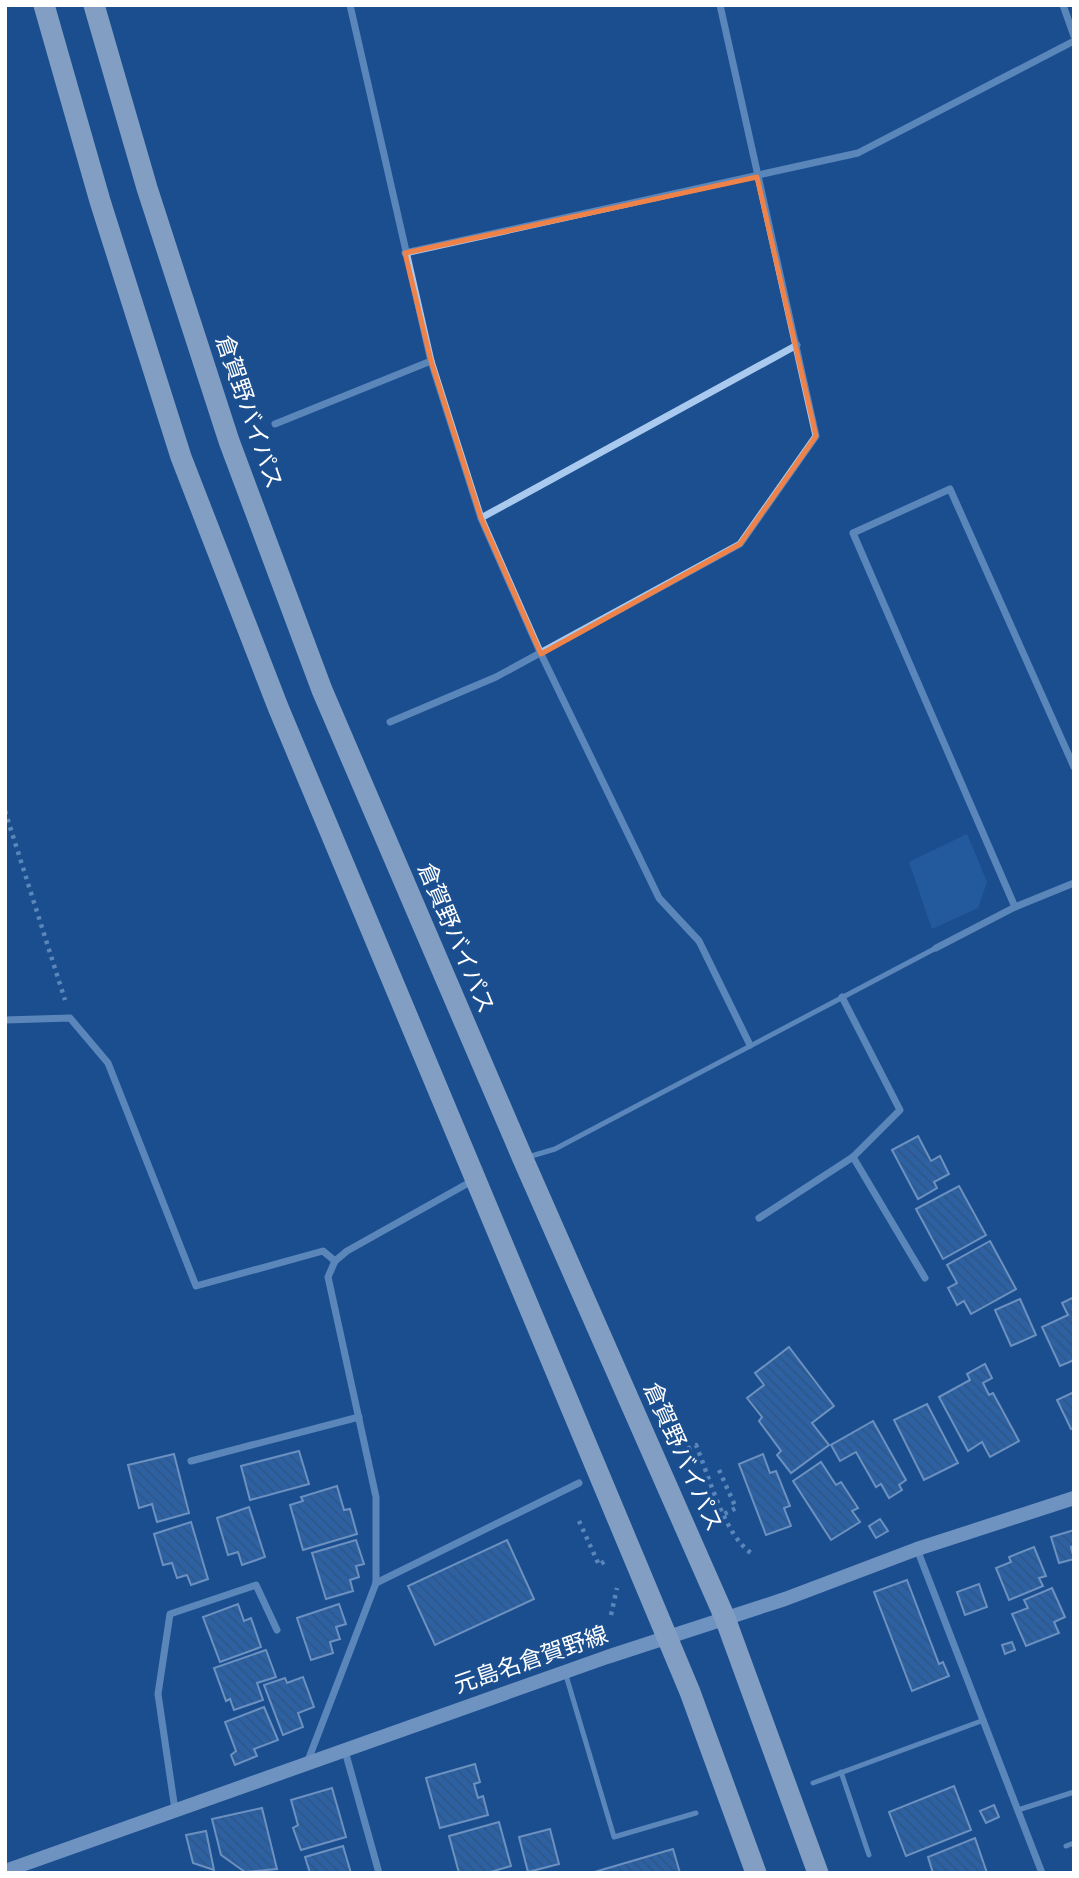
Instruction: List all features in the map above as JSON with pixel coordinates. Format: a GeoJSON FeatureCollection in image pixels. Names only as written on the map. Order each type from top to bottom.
{"type":"FeatureCollection","features":[{"type":"Feature","properties":{"kind":"highway"},"geometry":{"type":"LineString","coordinates":[[44,5],[100,201],[181,457],[278,707],[691,1692],[756,1873]]}},
{"type":"Feature","properties":{"kind":"highway","name":"倉賀野バイパス"},"geometry":{"type":"LineString","coordinates":[[94,5],[147,188],[234,453],[322,690],[523,1159],[725,1618],[818,1873]]}},
{"type":"Feature","properties":{"kind":"main road","name":"元島名倉賀野線"},"geometry":{"type":"LineString","coordinates":[[5,1872],[565,1672],[917,1549],[1074,1498]]}},
{"type":"Feature","properties":{"kind":"street"},"geometry":{"type":"LineString","coordinates":[[350,5],[430,361],[481,518],[541,654],[659,898],[699,941],[750,1045]]}},
{"type":"Feature","properties":{"kind":"street"},"geometry":{"type":"LineString","coordinates":[[390,722],[496,677],[740,544],[816,436],[720,5]]}},
{"type":"Feature","properties":{"kind":"street"},"geometry":{"type":"LineString","coordinates":[[405,253],[858,153],[1074,38],[1063,5]]}},
{"type":"Feature","properties":{"kind":"street"},"geometry":{"type":"LineString","coordinates":[[481,518],[797,345]]}},
{"type":"Feature","properties":{"kind":"street"},"geometry":{"type":"LineString","coordinates":[[275,424],[430,361]]}},
{"type":"Feature","properties":{"kind":"street"},"geometry":{"type":"LineString","coordinates":[[1015,907],[853,533],[950,489],[1074,767]]}},
{"type":"Feature","properties":{"kind":"street"},"geometry":{"type":"LineString","coordinates":[[936,948],[1015,907],[1074,883]]}},
{"type":"Feature","properties":{"kind":"street"},"geometry":{"type":"LineString","coordinates":[[759,1218],[853,1157],[900,1110],[842,998]]}},
{"type":"Feature","properties":{"kind":"street"},"geometry":{"type":"LineString","coordinates":[[5,1020],[70,1018],[108,1063],[196,1286],[323,1251],[335,1261]]}},
{"type":"Feature","properties":{"kind":"street"},"geometry":{"type":"LineString","coordinates":[[853,1157],[925,1278]]}},
{"type":"Feature","properties":{"kind":"street"},"geometry":{"type":"LineString","coordinates":[[307,1763],[376,1583],[376,1497],[328,1277],[335,1261],[371,1237],[476,1180]]}},
{"type":"Feature","properties":{"kind":"street"},"geometry":{"type":"LineString","coordinates":[[191,1461],[359,1417]]}},
{"type":"Feature","properties":{"kind":"street"},"geometry":{"type":"LineString","coordinates":[[376,1583],[579,1482]]}},
{"type":"Feature","properties":{"kind":"street"},"geometry":{"type":"LineString","coordinates":[[917,1549],[1042,1873]]}},
{"type":"Feature","properties":{"kind":"street"},"geometry":{"type":"LineString","coordinates":[[175,1810],[158,1694],[170,1614],[256,1585],[277,1630]]}},
{"type":"Feature","properties":{"kind":"street"},"geometry":{"type":"LineString","coordinates":[[345,1750],[380,1873]]}},
{"type":"Feature","properties":{"kind":"lane"},"geometry":{"type":"LineString","coordinates":[[523,1159],[555,1149],[936,948]]}},
{"type":"Feature","properties":{"kind":"lane"},"geometry":{"type":"LineString","coordinates":[[565,1672],[614,1837],[696,1813]]}},
{"type":"Feature","properties":{"kind":"lane"},"geometry":{"type":"LineString","coordinates":[[813,1783],[984,1720]]}},
{"type":"Feature","properties":{"kind":"lane"},"geometry":{"type":"LineString","coordinates":[[841,1772],[869,1855]]}},
{"type":"Feature","properties":{"kind":"lane"},"geometry":{"type":"LineString","coordinates":[[1018,1810],[1074,1792]]}},
{"type":"Feature","properties":{"kind":"lane"},"geometry":{"type":"LineString","coordinates":[[1066,1846],[1074,1843]]}},
{"type":"Feature","properties":{"kind":"path"},"geometry":{"type":"LineString","coordinates":[[5,811],[70,1018]]}},
{"type":"Feature","properties":{"kind":"path"},"geometry":{"type":"LineString","coordinates":[[696,1445],[731,1531],[742,1547],[751,1553]]}},
{"type":"Feature","properties":{"kind":"path"},"geometry":{"type":"LineString","coordinates":[[719,1470],[736,1508],[724,1514]]}},
{"type":"Feature","properties":{"kind":"path"},"geometry":{"type":"LineString","coordinates":[[579,1521],[599,1565],[610,1559]]}},
{"type":"Feature","properties":{"kind":"highlighted area"},"geometry":{"type":"Polygon","coordinates":[[[757,177],[816,436],[740,544],[541,654],[481,518],[431,361],[405,253],[757,177]]]}},
{"type":"Feature","properties":{"kind":"shaded area"},"geometry":{"type":"Polygon","coordinates":[[[967,834],[987,882],[978,908],[932,929],[909,862],[967,834]]]}},
{"type":"Feature","properties":{"kind":"building"},"geometry":{"type":"Polygon","coordinates":[[[918,1136],[931,1161],[940,1156],[949,1174],[934,1182],[937,1188],[918,1199],[892,1150],[918,1136]]]}},
{"type":"Feature","properties":{"kind":"building"},"geometry":{"type":"Polygon","coordinates":[[[959,1186],[986,1235],[943,1259],[916,1209],[959,1186]]]}},
{"type":"Feature","properties":{"kind":"building"},"geometry":{"type":"Polygon","coordinates":[[[990,1241],[1016,1289],[971,1314],[964,1301],[957,1305],[948,1288],[957,1283],[947,1265],[990,1241]]]}},
{"type":"Feature","properties":{"kind":"building"},"geometry":{"type":"Polygon","coordinates":[[[1074,1297],[1074,1360],[1060,1366],[1042,1327],[1068,1315],[1062,1303],[1074,1297]]]}},
{"type":"Feature","properties":{"kind":"building"},"geometry":{"type":"Polygon","coordinates":[[[1020,1299],[1036,1335],[1011,1346],[995,1310],[1020,1299]]]}},
{"type":"Feature","properties":{"kind":"building"},"geometry":{"type":"Polygon","coordinates":[[[789,1347],[834,1406],[812,1423],[829,1445],[791,1473],[777,1455],[781,1451],[759,1421],[762,1417],[747,1398],[764,1385],[755,1373],[789,1347]]]}},
{"type":"Feature","properties":{"kind":"building"},"geometry":{"type":"Polygon","coordinates":[[[985,1364],[992,1378],[983,1383],[989,1395],[993,1393],[1019,1441],[990,1457],[982,1442],[968,1451],[939,1397],[970,1380],[967,1374],[985,1364]]]}},
{"type":"Feature","properties":{"kind":"building"},"geometry":{"type":"Polygon","coordinates":[[[1074,1392],[1074,1428],[1071,1429],[1057,1400],[1074,1392]]]}},
{"type":"Feature","properties":{"kind":"building"},"geometry":{"type":"Polygon","coordinates":[[[927,1404],[958,1463],[924,1480],[894,1420],[927,1404]]]}},
{"type":"Feature","properties":{"kind":"building"},"geometry":{"type":"Polygon","coordinates":[[[873,1421],[906,1480],[899,1485],[902,1490],[889,1498],[881,1484],[876,1487],[856,1452],[840,1461],[831,1445],[873,1421]]]}},
{"type":"Feature","properties":{"kind":"building"},"geometry":{"type":"Polygon","coordinates":[[[299,1451],[309,1484],[250,1500],[241,1466],[299,1451]]]}},
{"type":"Feature","properties":{"kind":"building"},"geometry":{"type":"Polygon","coordinates":[[[174,1454],[189,1513],[157,1522],[152,1504],[139,1508],[128,1465],[174,1454]]]}},
{"type":"Feature","properties":{"kind":"building"},"geometry":{"type":"Polygon","coordinates":[[[763,1454],[770,1473],[776,1471],[790,1506],[784,1508],[791,1526],[766,1535],[739,1464],[763,1454]]]}},
{"type":"Feature","properties":{"kind":"building"},"geometry":{"type":"Polygon","coordinates":[[[821,1462],[836,1485],[841,1482],[858,1508],[852,1511],[860,1522],[831,1540],[793,1481],[821,1462]]]}},
{"type":"Feature","properties":{"kind":"building"},"geometry":{"type":"Polygon","coordinates":[[[337,1486],[344,1510],[350,1509],[357,1534],[303,1550],[290,1505],[303,1501],[301,1497],[337,1486]]]}},
{"type":"Feature","properties":{"kind":"building"},"geometry":{"type":"Polygon","coordinates":[[[249,1507],[265,1557],[242,1565],[238,1552],[228,1555],[217,1518],[249,1507]]]}},
{"type":"Feature","properties":{"kind":"building"},"geometry":{"type":"Polygon","coordinates":[[[880,1519],[888,1531],[876,1538],[869,1526],[880,1519]]]}},
{"type":"Feature","properties":{"kind":"building"},"geometry":{"type":"Polygon","coordinates":[[[191,1522],[208,1579],[191,1585],[187,1575],[177,1578],[172,1563],[163,1565],[154,1534],[191,1522]]]}},
{"type":"Feature","properties":{"kind":"building"},"geometry":{"type":"Polygon","coordinates":[[[1074,1530],[1074,1546],[1071,1547],[1074,1559],[1059,1563],[1051,1537],[1074,1530]]]}},
{"type":"Feature","properties":{"kind":"building"},"geometry":{"type":"Polygon","coordinates":[[[356,1540],[364,1564],[356,1566],[359,1577],[350,1580],[353,1591],[326,1599],[312,1553],[356,1540]]]}},
{"type":"Feature","properties":{"kind":"building"},"geometry":{"type":"Polygon","coordinates":[[[507,1540],[534,1599],[435,1645],[408,1586],[507,1540]]]}},
{"type":"Feature","properties":{"kind":"building"},"geometry":{"type":"Polygon","coordinates":[[[1034,1547],[1046,1576],[1039,1578],[1043,1586],[1009,1600],[996,1568],[1011,1562],[1009,1557],[1034,1547]]]}},
{"type":"Feature","properties":{"kind":"building"},"geometry":{"type":"Polygon","coordinates":[[[907,1580],[939,1664],[943,1662],[949,1676],[912,1691],[874,1592],[907,1580]]]}},
{"type":"Feature","properties":{"kind":"building"},"geometry":{"type":"Polygon","coordinates":[[[979,1584],[987,1607],[965,1615],[957,1592],[979,1584]]]}},
{"type":"Feature","properties":{"kind":"building"},"geometry":{"type":"Polygon","coordinates":[[[1052,1588],[1065,1617],[1054,1622],[1059,1633],[1026,1646],[1012,1614],[1028,1608],[1024,1600],[1052,1588]]]}},
{"type":"Feature","properties":{"kind":"building"},"geometry":{"type":"Polygon","coordinates":[[[238,1604],[244,1621],[251,1618],[261,1647],[220,1662],[203,1617],[238,1604]]]}},
{"type":"Feature","properties":{"kind":"building"},"geometry":{"type":"Polygon","coordinates":[[[339,1604],[346,1624],[336,1627],[340,1639],[330,1642],[333,1653],[311,1660],[297,1618],[339,1604]]]}},
{"type":"Feature","properties":{"kind":"building"},"geometry":{"type":"Polygon","coordinates":[[[1012,1642],[1015,1650],[1005,1654],[1002,1645],[1012,1642]]]}},
{"type":"Feature","properties":{"kind":"building"},"geometry":{"type":"Polygon","coordinates":[[[266,1650],[276,1677],[257,1683],[263,1700],[234,1710],[230,1699],[226,1701],[214,1668],[266,1650]]]}},
{"type":"Feature","properties":{"kind":"building"},"geometry":{"type":"Polygon","coordinates":[[[303,1677],[314,1707],[298,1713],[303,1727],[283,1735],[264,1685],[285,1678],[287,1683],[303,1677]]]}},
{"type":"Feature","properties":{"kind":"building"},"geometry":{"type":"Polygon","coordinates":[[[264,1707],[278,1740],[254,1749],[257,1756],[235,1765],[231,1755],[236,1751],[225,1722],[264,1707]]]}},
{"type":"Feature","properties":{"kind":"building"},"geometry":{"type":"Polygon","coordinates":[[[475,1764],[480,1782],[474,1784],[478,1798],[483,1796],[488,1815],[440,1828],[426,1778],[475,1764]]]}},
{"type":"Feature","properties":{"kind":"building"},"geometry":{"type":"Polygon","coordinates":[[[954,1786],[971,1830],[906,1856],[889,1812],[954,1786]]]}},
{"type":"Feature","properties":{"kind":"building"},"geometry":{"type":"Polygon","coordinates":[[[332,1788],[346,1837],[301,1850],[293,1828],[298,1825],[291,1800],[332,1788]]]}},
{"type":"Feature","properties":{"kind":"building"},"geometry":{"type":"Polygon","coordinates":[[[994,1805],[999,1817],[986,1823],[980,1811],[994,1805]]]}},
{"type":"Feature","properties":{"kind":"building"},"geometry":{"type":"Polygon","coordinates":[[[262,1808],[277,1869],[245,1872],[221,1855],[212,1819],[262,1808]]]}},
{"type":"Feature","properties":{"kind":"building"},"geometry":{"type":"Polygon","coordinates":[[[499,1822],[511,1866],[487,1873],[459,1873],[449,1836],[499,1822]]]}},
{"type":"Feature","properties":{"kind":"building"},"geometry":{"type":"Polygon","coordinates":[[[550,1829],[559,1864],[528,1872],[519,1837],[550,1829]]]}},
{"type":"Feature","properties":{"kind":"building"},"geometry":{"type":"Polygon","coordinates":[[[206,1831],[214,1870],[193,1863],[186,1835],[206,1831]]]}},
{"type":"Feature","properties":{"kind":"building"},"geometry":{"type":"Polygon","coordinates":[[[975,1838],[987,1873],[933,1873],[928,1857],[975,1838]]]}},
{"type":"Feature","properties":{"kind":"building"},"geometry":{"type":"Polygon","coordinates":[[[343,1846],[351,1873],[310,1873],[305,1857],[343,1846]]]}},
{"type":"Feature","properties":{"kind":"building"},"geometry":{"type":"Polygon","coordinates":[[[673,1849],[680,1873],[591,1873],[673,1849]]]}}]}
